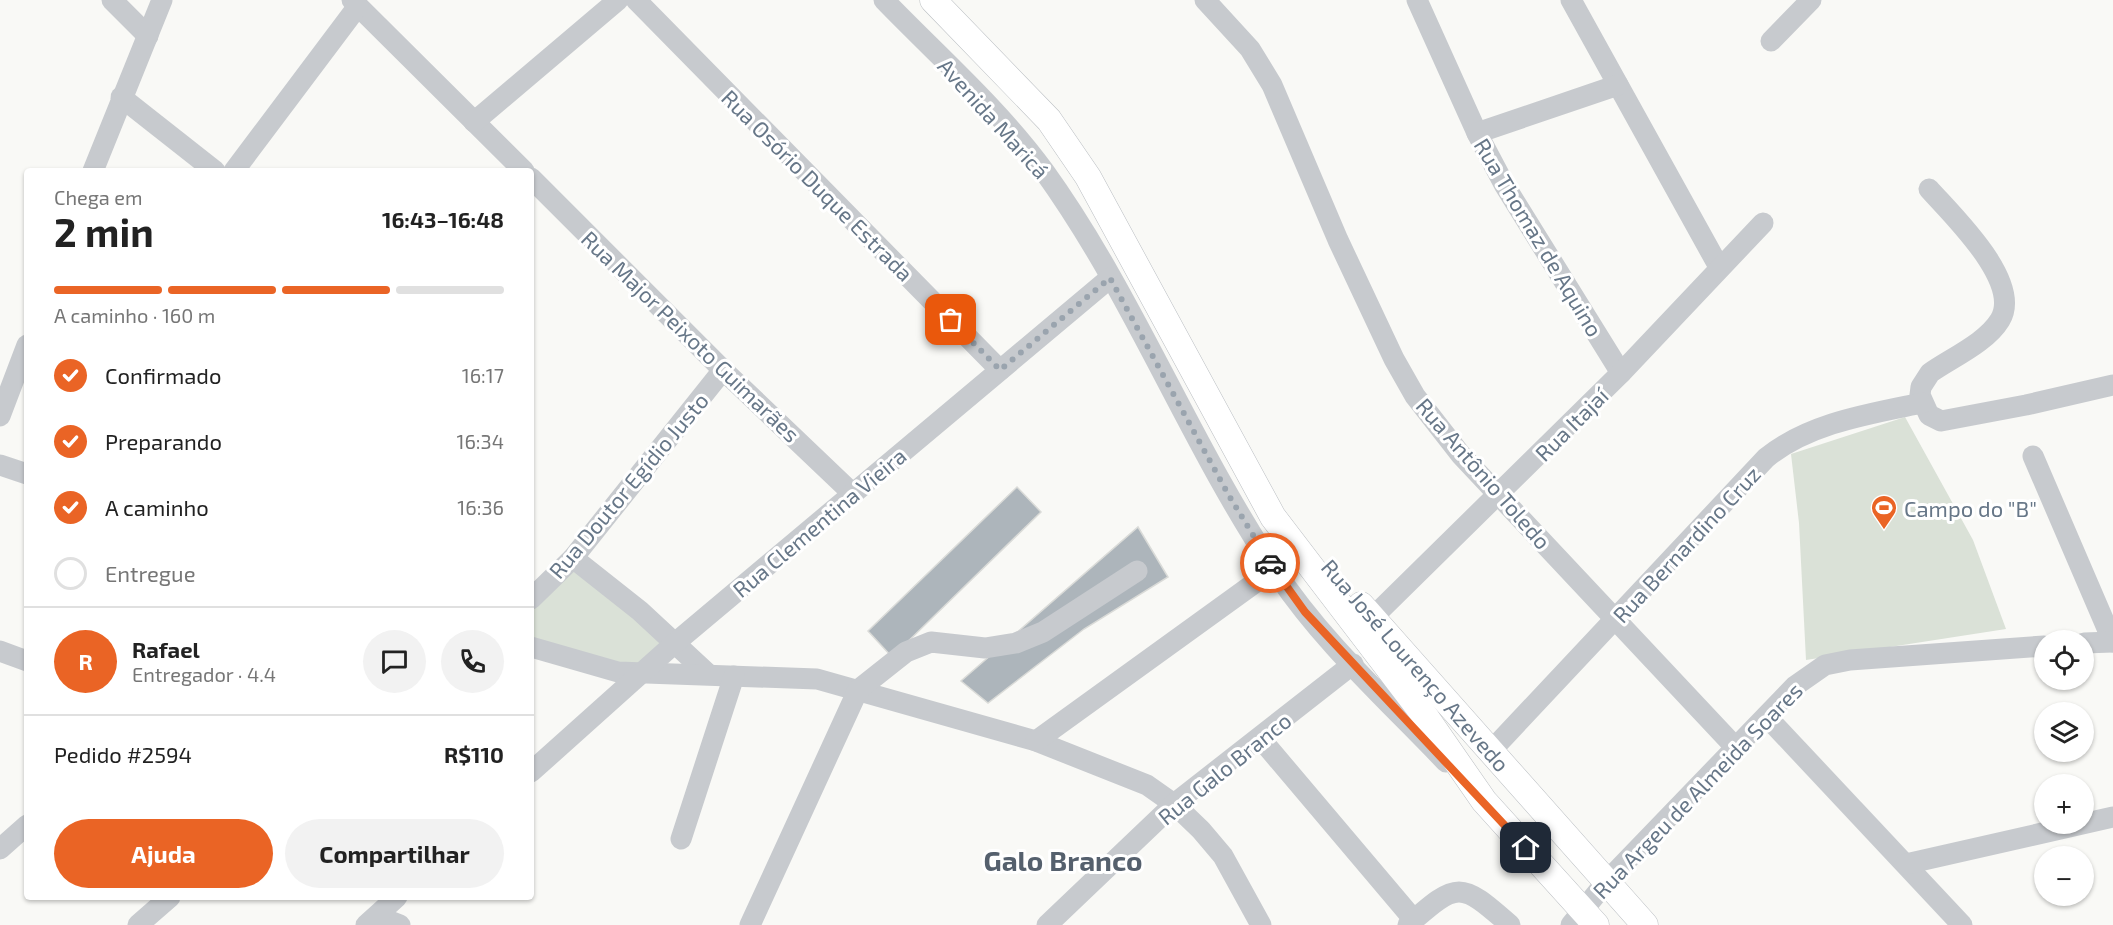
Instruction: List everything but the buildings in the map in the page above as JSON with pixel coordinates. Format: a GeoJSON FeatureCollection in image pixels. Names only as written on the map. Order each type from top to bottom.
{"type":"FeatureCollection","features":[{"type":"Feature","properties":{"kind":"main road"},"geometry":{"type":"LineString","coordinates":[[933,0],[1049,120],[1088,177],[1251,478]]}},
{"type":"Feature","properties":{"kind":"main road","name":"Rua José Lourenço Azevedo"},"geometry":{"type":"LineString","coordinates":[[1251,478],[1490,752],[1645,925]]}},
{"type":"Feature","properties":{"kind":"main road","name":"Rua José Lourenço Azevedo"},"geometry":{"type":"LineString","coordinates":[[1251,478],[1273,517],[1418,706],[1484,801],[1583,920]]}},
{"type":"Feature","properties":{"kind":"street"},"geometry":{"type":"LineString","coordinates":[[112,0],[148,36]]}},
{"type":"Feature","properties":{"kind":"street"},"geometry":{"type":"LineString","coordinates":[[94,168],[162,0]]}},
{"type":"Feature","properties":{"kind":"street"},"geometry":{"type":"LineString","coordinates":[[474,122],[618,0]]}},
{"type":"Feature","properties":{"kind":"street","name":"Rua Osório Duque Estrada"},"geometry":{"type":"LineString","coordinates":[[636,0],[1000,370]]}},
{"type":"Feature","properties":{"kind":"street","name":"Avenida Maricá"},"geometry":{"type":"LineString","coordinates":[[884,0],[1009,129],[1042,169],[1110,278],[1228,494],[1274,569],[1305,612],[1484,801]]}},
{"type":"Feature","properties":{"kind":"street","name":"Rua Antônio Toledo"},"geometry":{"type":"LineString","coordinates":[[1205,0],[1250,49],[1272,85],[1338,240],[1394,359],[1415,396],[1461,455],[1737,749]]}},
{"type":"Feature","properties":{"kind":"street","name":"Rua Thomaz de Aquino"},"geometry":{"type":"LineString","coordinates":[[1417,0],[1477,133],[1504,186],[1621,373]]}},
{"type":"Feature","properties":{"kind":"street"},"geometry":{"type":"LineString","coordinates":[[1571,0],[1719,267]]}},
{"type":"Feature","properties":{"kind":"street"},"geometry":{"type":"LineString","coordinates":[[1771,41],[1811,0]]}},
{"type":"Feature","properties":{"kind":"street"},"geometry":{"type":"LineString","coordinates":[[236,168],[355,3],[521,168]]}},
{"type":"Feature","properties":{"kind":"street"},"geometry":{"type":"LineString","coordinates":[[1477,133],[1618,85]]}},
{"type":"Feature","properties":{"kind":"street"},"geometry":{"type":"LineString","coordinates":[[122,97],[211,168]]}},
{"type":"Feature","properties":{"kind":"street","name":"Rua Major Peixoto Guimarães"},"geometry":{"type":"LineString","coordinates":[[534,181],[723,370],[852,494]]}},
{"type":"Feature","properties":{"kind":"street"},"geometry":{"type":"LineString","coordinates":[[1929,189],[1983,250],[2003,295],[2003,311],[1999,321],[1980,339],[1930,373],[1921,387],[1922,403],[1929,415],[1941,421],[2113,385]]}},
{"type":"Feature","properties":{"kind":"street","name":"Rua Itajaí"},"geometry":{"type":"LineString","coordinates":[[1372,618],[1500,495],[1621,373],[1763,223]]}},
{"type":"Feature","properties":{"kind":"street","name":"Rua Clementina Vieira"},"geometry":{"type":"LineString","coordinates":[[534,769],[675,643],[1110,278]]}},
{"type":"Feature","properties":{"kind":"street"},"geometry":{"type":"LineString","coordinates":[[0,416],[24,353]]}},
{"type":"Feature","properties":{"kind":"street","name":"Rua Doutor Egídio Justo"},"geometry":{"type":"LineString","coordinates":[[534,596],[573,558],[723,370]]}},
{"type":"Feature","properties":{"kind":"street","name":"Rua Bernardino Cruz"},"geometry":{"type":"LineString","coordinates":[[1490,752],[1766,458],[1785,442],[1860,416],[1922,403]]}},
{"type":"Feature","properties":{"kind":"street"},"geometry":{"type":"LineString","coordinates":[[2033,456],[2113,642],[2094,643]]}},
{"type":"Feature","properties":{"kind":"street"},"geometry":{"type":"LineString","coordinates":[[0,465],[24,473]]}},
{"type":"Feature","properties":{"kind":"street"},"geometry":{"type":"LineString","coordinates":[[573,558],[675,643],[708,674]]}},
{"type":"Feature","properties":{"kind":"street"},"geometry":{"type":"LineString","coordinates":[[1036,741],[1274,569]]}},
{"type":"Feature","properties":{"kind":"street"},"geometry":{"type":"LineString","coordinates":[[750,925],[858,690],[906,652],[931,642],[985,648],[1016,643],[1043,632],[1137,571]]}},
{"type":"Feature","properties":{"kind":"street"},"geometry":{"type":"LineString","coordinates":[[534,647],[618,672],[817,679],[1036,741],[1147,785],[1174,804],[1201,830],[1223,856],[1261,925]]}},
{"type":"Feature","properties":{"kind":"street","name":"Rua Argeu de Almeida Soares"},"geometry":{"type":"LineString","coordinates":[[1583,920],[1606,882],[1737,749],[1795,686],[1826,665],[1873,657],[2034,647]]}},
{"type":"Feature","properties":{"kind":"street"},"geometry":{"type":"LineString","coordinates":[[0,651],[24,660]]}},
{"type":"Feature","properties":{"kind":"street","name":"Rua Galo Branco"},"geometry":{"type":"LineString","coordinates":[[1047,925],[1174,804],[1353,664]]}},
{"type":"Feature","properties":{"kind":"street"},"geometry":{"type":"LineString","coordinates":[[681,839],[734,676]]}},
{"type":"Feature","properties":{"kind":"street"},"geometry":{"type":"LineString","coordinates":[[1767,717],[1962,925]]}},
{"type":"Feature","properties":{"kind":"street"},"geometry":{"type":"LineString","coordinates":[[1260,738],[1411,923],[1440,897],[1456,890],[1467,892],[1483,901],[1510,925]]}},
{"type":"Feature","properties":{"kind":"street"},"geometry":{"type":"LineString","coordinates":[[1906,864],[2113,817]]}},
{"type":"Feature","properties":{"kind":"street"},"geometry":{"type":"LineString","coordinates":[[0,849],[24,828]]}},
{"type":"Feature","properties":{"kind":"street"},"geometry":{"type":"LineString","coordinates":[[138,925],[167,900]]}},
{"type":"Feature","properties":{"kind":"street"},"geometry":{"type":"LineString","coordinates":[[371,921],[394,900]]}},
{"type":"Feature","properties":{"kind":"street"},"geometry":{"type":"LineString","coordinates":[[371,921],[400,925]]}},
{"type":"Feature","properties":{"kind":"shaded area","name":"Campo do \"B\""},"geometry":{"type":"Polygon","coordinates":[[[1905,417],[1973,540],[2006,629],[1806,660],[1799,523],[1791,454],[1905,417]]]}},
{"type":"Feature","properties":{"kind":"shaded area"},"geometry":{"type":"Polygon","coordinates":[[[570,561],[675,643],[640,674],[534,648],[534,596],[570,561]]]}},
{"type":"Feature","properties":{"kind":"way so far"},"geometry":{"type":"LineString","coordinates":[[951,320],[1000,370],[1110,278],[1228,494],[1270,563]]}},
{"type":"Feature","properties":{"kind":"place","name":"Campo do \"B\""},"geometry":{"type":"Point","coordinates":[1884,531]}},
{"type":"Feature","properties":{"kind":"district","name":"Galo Branco"},"geometry":{"type":"Point","coordinates":[1063,860]}},
{"type":"Feature","properties":{"kind":"route"},"geometry":{"type":"LineString","coordinates":[[1270,563],[1305,612],[1526,848]]}}]}
